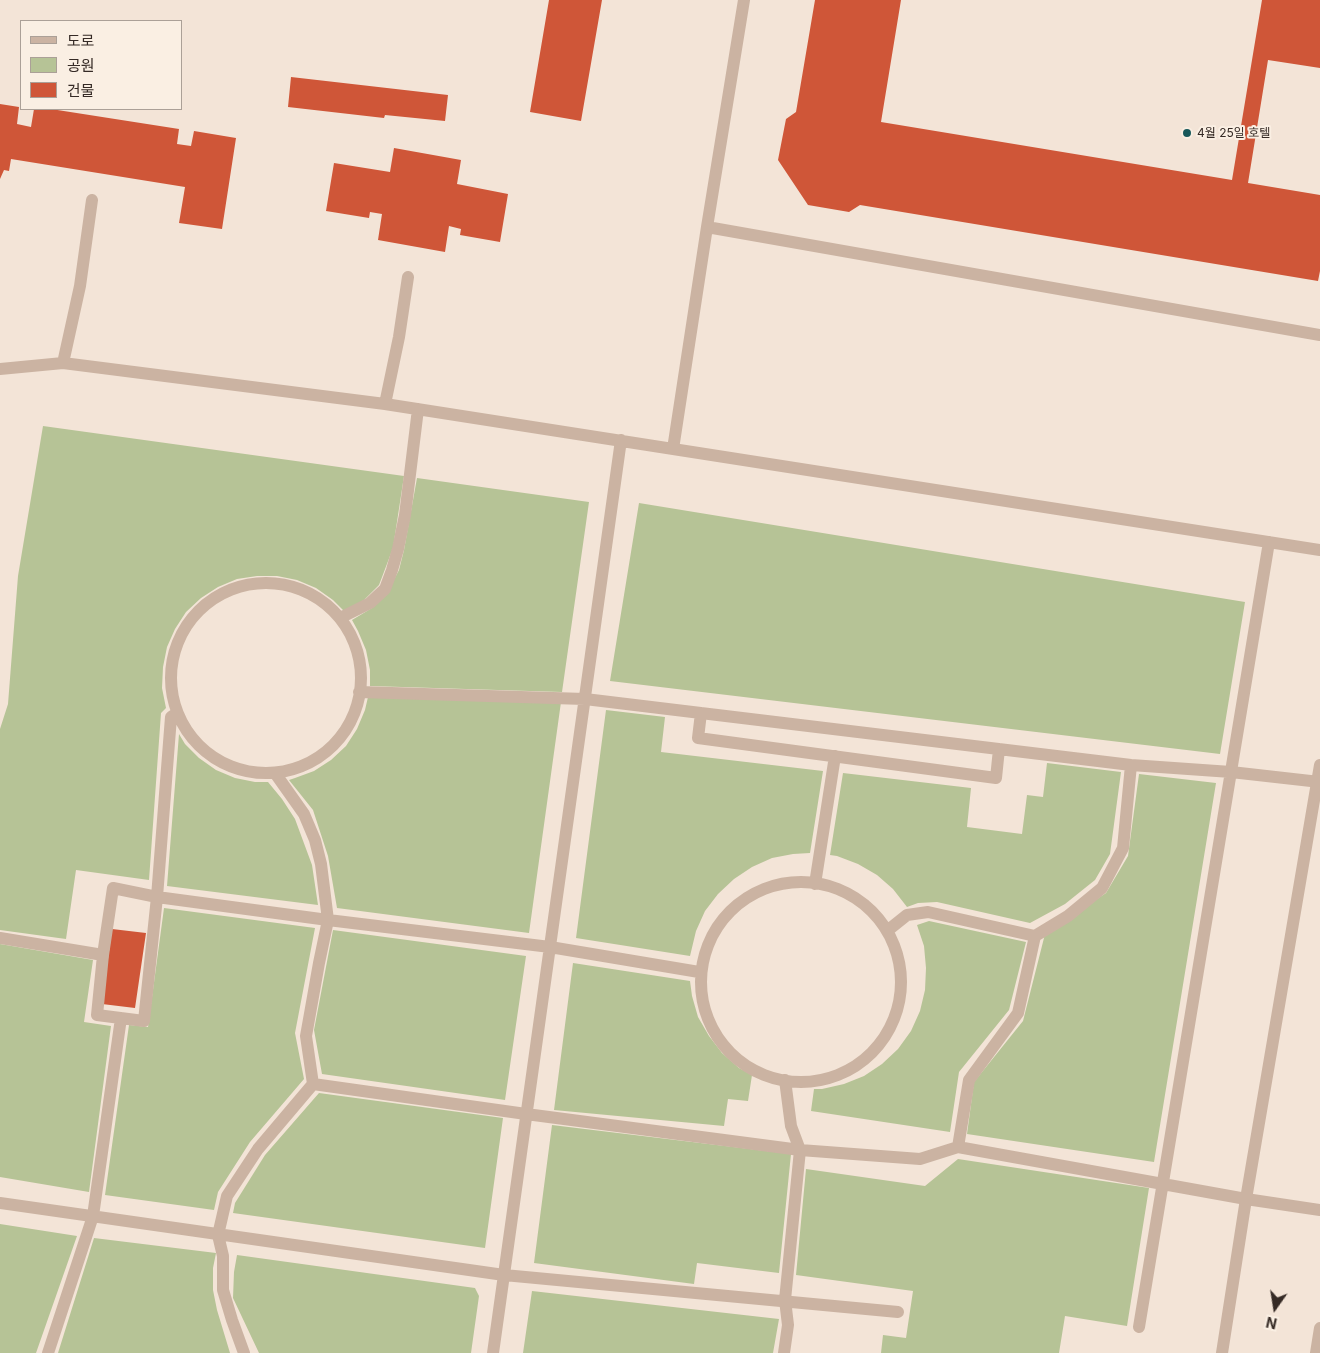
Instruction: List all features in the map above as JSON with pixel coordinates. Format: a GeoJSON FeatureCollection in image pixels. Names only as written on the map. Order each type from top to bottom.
{"type":"FeatureCollection","features":[{"type":"Feature","properties":{"kind":"lane"},"geometry":{"type":"LineString","coordinates":[[673,449],[744,0]]}},
{"type":"Feature","properties":{"kind":"lane"},"geometry":{"type":"LineString","coordinates":[[63,363],[80,286],[92,200]]}},
{"type":"Feature","properties":{"kind":"lane"},"geometry":{"type":"LineString","coordinates":[[707,227],[1320,334]]}},
{"type":"Feature","properties":{"kind":"lane"},"geometry":{"type":"LineString","coordinates":[[385,404],[399,337],[408,277]]}},
{"type":"Feature","properties":{"kind":"lane"},"geometry":{"type":"LineString","coordinates":[[0,370],[63,363],[418,408],[1320,550]]}},
{"type":"Feature","properties":{"kind":"lane"},"geometry":{"type":"LineString","coordinates":[[342,617],[370,603],[385,589],[392,570],[405,515],[418,408]]}},
{"type":"Feature","properties":{"kind":"lane"},"geometry":{"type":"LineString","coordinates":[[493,1353],[622,440]]}},
{"type":"Feature","properties":{"kind":"lane"},"geometry":{"type":"LineString","coordinates":[[1139,1327],[1269,542]]}},
{"type":"Feature","properties":{"kind":"lane"},"geometry":{"type":"LineString","coordinates":[[246,585],[292,586],[313,594],[342,617],[358,649],[359,692],[354,715],[337,743],[307,765],[275,773],[241,771],[220,762],[194,741],[176,713],[170,671],[178,640],[196,612],[215,597],[246,585]]}},
{"type":"Feature","properties":{"kind":"lane"},"geometry":{"type":"LineString","coordinates":[[359,692],[585,699],[1131,765],[1231,772],[1319,782]]}},
{"type":"Feature","properties":{"kind":"lane"},"geometry":{"type":"LineString","coordinates":[[176,713],[171,717],[158,897],[144,1020],[97,1015],[103,955],[113,888],[158,897],[328,920],[550,947],[699,972]]}},
{"type":"Feature","properties":{"kind":"lane"},"geometry":{"type":"LineString","coordinates":[[701,713],[698,738],[996,778],[999,749]]}},
{"type":"Feature","properties":{"kind":"lane"},"geometry":{"type":"LineString","coordinates":[[815,884],[835,756]]}},
{"type":"Feature","properties":{"kind":"lane"},"geometry":{"type":"LineString","coordinates":[[887,931],[907,915],[928,912],[1035,936],[1068,916],[1102,888],[1123,848],[1131,765]]}},
{"type":"Feature","properties":{"kind":"lane"},"geometry":{"type":"LineString","coordinates":[[1222,1353],[1246,1199],[1319,782],[1320,765]]}},
{"type":"Feature","properties":{"kind":"lane"},"geometry":{"type":"LineString","coordinates":[[244,1353],[223,1290],[223,1256],[218,1235],[227,1196],[258,1149],[313,1084],[306,1036],[328,920],[321,864],[315,840],[304,814],[275,773]]}},
{"type":"Feature","properties":{"kind":"lane"},"geometry":{"type":"LineString","coordinates":[[790,882],[829,885],[869,906],[887,931],[894,939],[903,971],[900,1011],[880,1047],[840,1076],[803,1083],[765,1076],[740,1062],[713,1030],[704,1008],[699,972],[711,936],[736,906],[757,892],[790,882]]}},
{"type":"Feature","properties":{"kind":"lane"},"geometry":{"type":"LineString","coordinates":[[958,1147],[969,1080],[1018,1013],[1035,936]]}},
{"type":"Feature","properties":{"kind":"lane"},"geometry":{"type":"LineString","coordinates":[[0,938],[103,955]]}},
{"type":"Feature","properties":{"kind":"lane"},"geometry":{"type":"LineString","coordinates":[[48,1353],[93,1216],[121,1018]]}},
{"type":"Feature","properties":{"kind":"lane"},"geometry":{"type":"LineString","coordinates":[[784,1353],[788,1325],[785,1300],[800,1150],[790,1126],[785,1080]]}},
{"type":"Feature","properties":{"kind":"lane"},"geometry":{"type":"LineString","coordinates":[[313,1084],[800,1150],[920,1160],[958,1147],[1246,1199],[1320,1210]]}},
{"type":"Feature","properties":{"kind":"lane"},"geometry":{"type":"LineString","coordinates":[[0,1203],[504,1275],[898,1312]]}},
{"type":"Feature","properties":{"kind":"lane"},"geometry":{"type":"LineString","coordinates":[[1316,1353],[1320,1328]]}},
{"type":"Feature","properties":{"kind":"green space"},"geometry":{"type":"Polygon","coordinates":[[[43,426],[404,476],[393,548],[379,585],[364,600],[345,612],[333,600],[316,588],[297,580],[277,576],[257,576],[237,579],[218,587],[201,598],[186,612],[175,629],[167,647],[163,667],[162,688],[166,708],[161,713],[149,880],[76,870],[66,939],[0,930],[0,729],[8,704],[18,576],[43,426]]]}},
{"type":"Feature","properties":{"kind":"green space"},"geometry":{"type":"Polygon","coordinates":[[[417,478],[589,502],[562,692],[370,686],[370,670],[366,650],[352,620],[372,608],[387,593],[399,570],[417,478]]]}},
{"type":"Feature","properties":{"kind":"green space"},"geometry":{"type":"Polygon","coordinates":[[[639,503],[1245,602],[1220,754],[610,681],[639,503]]]}},
{"type":"Feature","properties":{"kind":"green space"},"geometry":{"type":"Polygon","coordinates":[[[368,697],[561,702],[529,933],[337,908],[328,856],[313,810],[289,780],[314,771],[331,760],[346,746],[357,729],[368,697]]]}},
{"type":"Feature","properties":{"kind":"green space"},"geometry":{"type":"Polygon","coordinates":[[[606,710],[665,717],[661,752],[823,771],[810,853],[772,858],[752,867],[734,879],[718,894],[705,911],[696,931],[690,956],[576,938],[606,710]]]}},
{"type":"Feature","properties":{"kind":"green space"},"geometry":{"type":"Polygon","coordinates":[[[179,734],[185,744],[199,758],[216,770],[235,778],[255,782],[268,782],[282,799],[295,819],[312,865],[318,905],[167,886],[179,734]]]}},
{"type":"Feature","properties":{"kind":"green space"},"geometry":{"type":"Polygon","coordinates":[[[1047,763],[1121,772],[1110,854],[1095,880],[1065,904],[1030,923],[937,902],[918,903],[907,907],[893,889],[877,875],[858,864],[830,855],[843,773],[971,788],[967,827],[1022,834],[1027,795],[1043,797],[1047,763]]]}},
{"type":"Feature","properties":{"kind":"green space"},"geometry":{"type":"Polygon","coordinates":[[[1139,774],[1216,783],[1154,1162],[967,1134],[974,1082],[1023,1021],[1045,934],[1106,893],[1128,856],[1139,774]]]}},
{"type":"Feature","properties":{"kind":"green space"},"geometry":{"type":"Polygon","coordinates":[[[164,908],[315,928],[295,1033],[304,1079],[250,1142],[218,1192],[214,1210],[105,1195],[129,1025],[148,1027],[164,908]]]}},
{"type":"Feature","properties":{"kind":"green space"},"geometry":{"type":"Polygon","coordinates":[[[929,921],[1026,942],[1009,1010],[959,1072],[950,1132],[811,1111],[814,1089],[844,1084],[864,1076],[882,1064],[898,1049],[911,1031],[920,1011],[925,990],[924,946],[917,925],[929,921]]]}},
{"type":"Feature","properties":{"kind":"green space"},"geometry":{"type":"Polygon","coordinates":[[[333,930],[526,956],[505,1100],[322,1074],[314,1030],[333,930]]]}},
{"type":"Feature","properties":{"kind":"green space"},"geometry":{"type":"Polygon","coordinates":[[[0,944],[93,960],[84,1022],[111,1026],[89,1192],[0,1177],[0,944]]]}},
{"type":"Feature","properties":{"kind":"green space"},"geometry":{"type":"Polygon","coordinates":[[[573,963],[690,981],[698,1017],[709,1036],[722,1053],[739,1068],[752,1075],[748,1101],[728,1099],[724,1126],[554,1110],[573,963]]]}},
{"type":"Feature","properties":{"kind":"green space"},"geometry":{"type":"Polygon","coordinates":[[[319,1093],[503,1118],[485,1248],[233,1213],[235,1203],[265,1155],[319,1093]]]}},
{"type":"Feature","properties":{"kind":"green space"},"geometry":{"type":"Polygon","coordinates":[[[552,1125],[791,1154],[779,1273],[697,1263],[694,1284],[534,1263],[552,1125]]]}},
{"type":"Feature","properties":{"kind":"green space"},"geometry":{"type":"Polygon","coordinates":[[[958,1159],[1149,1188],[1127,1326],[1065,1316],[1059,1353],[881,1353],[883,1335],[906,1338],[913,1291],[796,1275],[806,1169],[925,1186],[958,1159]]]}},
{"type":"Feature","properties":{"kind":"green space"},"geometry":{"type":"Polygon","coordinates":[[[0,1224],[77,1236],[36,1353],[0,1353],[0,1224]]]}},
{"type":"Feature","properties":{"kind":"green space"},"geometry":{"type":"Polygon","coordinates":[[[94,1238],[216,1253],[213,1268],[213,1290],[230,1353],[58,1353],[94,1238]]]}},
{"type":"Feature","properties":{"kind":"green space"},"geometry":{"type":"Polygon","coordinates":[[[237,1255],[475,1288],[479,1296],[471,1353],[259,1353],[233,1298],[237,1255]]]}},
{"type":"Feature","properties":{"kind":"green space"},"geometry":{"type":"Polygon","coordinates":[[[532,1291],[779,1319],[773,1353],[523,1353],[532,1291]]]}},
{"type":"Feature","properties":{"kind":"building"},"geometry":{"type":"Polygon","coordinates":[[[549,0],[602,0],[581,121],[530,112],[549,0]]]}},
{"type":"Feature","properties":{"kind":"building"},"geometry":{"type":"Polygon","coordinates":[[[815,0],[901,0],[881,122],[1232,180],[1262,0],[1320,0],[1320,68],[1268,60],[1248,183],[1320,195],[1320,271],[1318,281],[860,205],[849,212],[808,205],[778,160],[786,119],[796,112],[815,0]]]}},
{"type":"Feature","properties":{"kind":"building"},"geometry":{"type":"Polygon","coordinates":[[[291,77],[448,95],[445,121],[385,115],[384,118],[288,107],[291,77]]]}},
{"type":"Feature","properties":{"kind":"building"},"geometry":{"type":"Polygon","coordinates":[[[0,104],[19,107],[17,124],[31,127],[34,110],[57,110],[179,129],[177,144],[191,146],[194,131],[236,138],[222,229],[179,223],[185,187],[11,159],[9,171],[4,170],[0,179],[0,104]]]}},
{"type":"Feature","properties":{"kind":"building"},"geometry":{"type":"Polygon","coordinates":[[[394,148],[461,160],[457,184],[508,194],[500,242],[460,235],[461,229],[449,226],[445,252],[378,240],[382,214],[370,212],[369,218],[326,211],[334,163],[390,172],[394,148]]]}},
{"type":"Feature","properties":{"kind":"building"},"geometry":{"type":"Polygon","coordinates":[[[112,929],[146,933],[135,1008],[102,1004],[112,929]]]}},
{"type":"Feature","properties":{"kind":"place","name":"4월 25일 호텔"},"geometry":{"type":"Point","coordinates":[1187,133]}}]}
